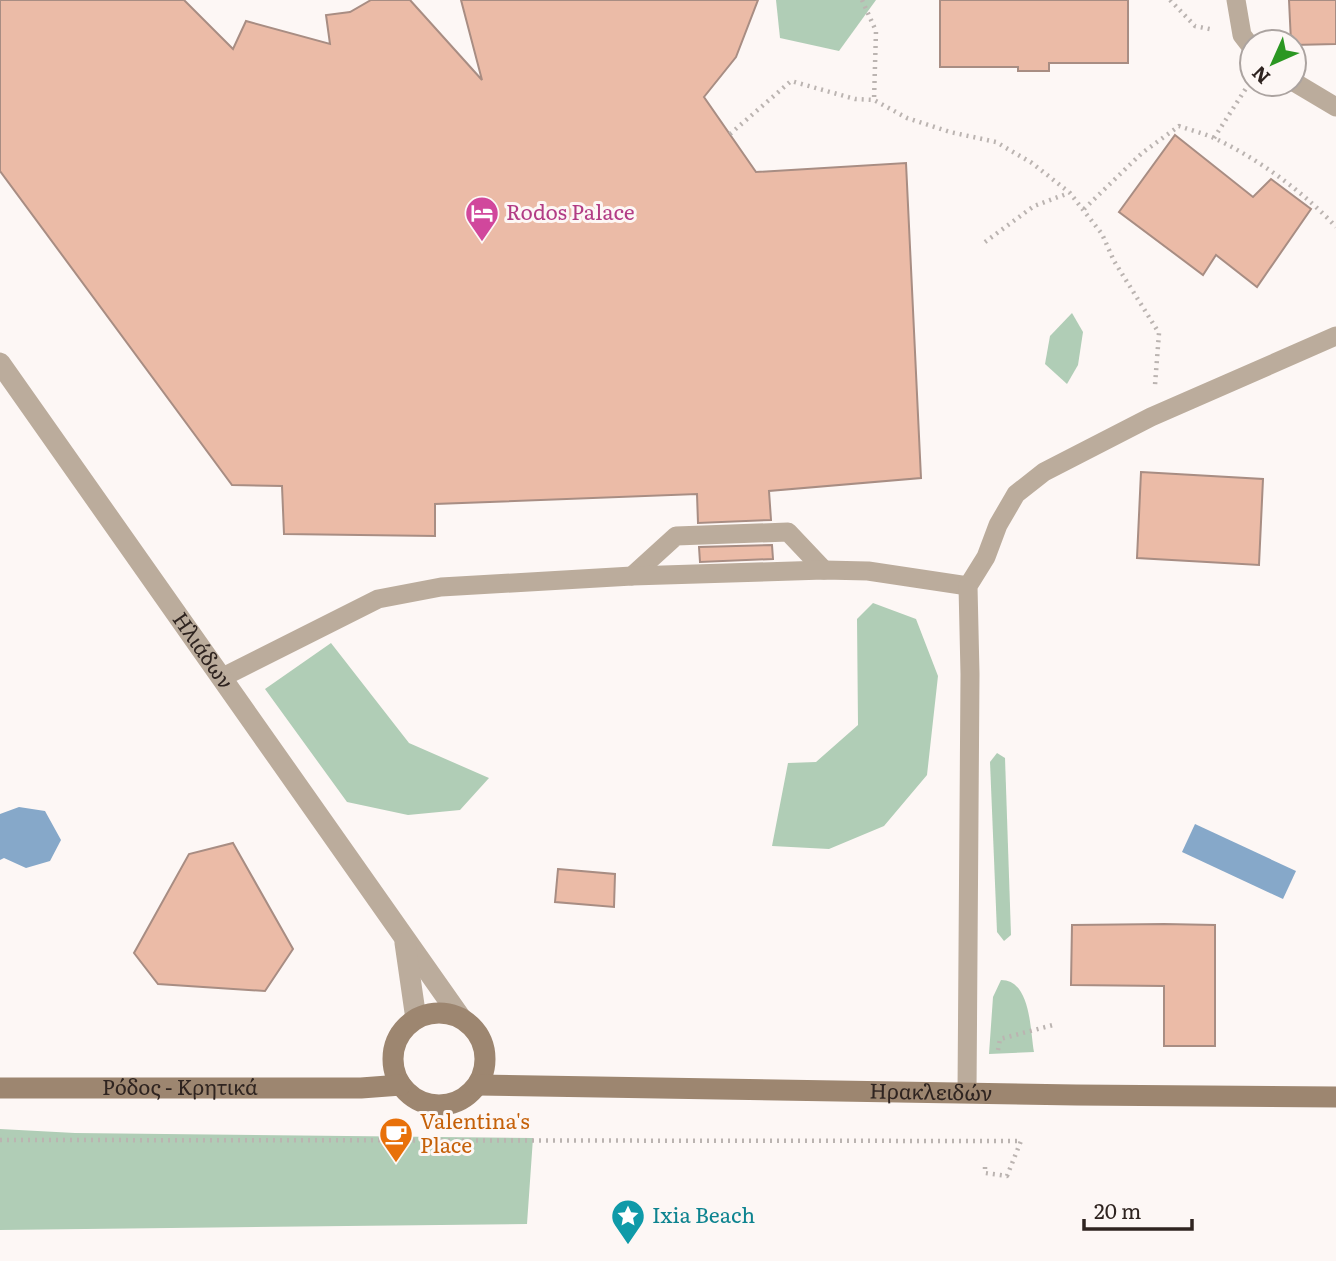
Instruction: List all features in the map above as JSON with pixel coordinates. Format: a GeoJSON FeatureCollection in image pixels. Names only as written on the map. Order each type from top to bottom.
{"type":"FeatureCollection","features":[{"type":"Feature","properties":{"kind":"main road"},"geometry":{"type":"LineString","coordinates":[[446,1013],[461,1018],[473,1028],[481,1040],[485,1055],[484,1070],[478,1085],[461,1100],[440,1106],[425,1104],[411,1097],[394,1072],[392,1057],[396,1041],[404,1028],[416,1018],[430,1014],[446,1013]]}},
{"type":"Feature","properties":{"kind":"main road"},"geometry":{"type":"LineString","coordinates":[[485,1055],[526,1084]]}},
{"type":"Feature","properties":{"kind":"main road"},"geometry":{"type":"LineString","coordinates":[[361,1088],[392,1057]]}},
{"type":"Feature","properties":{"kind":"main road","name":"Ρόδος - Κρητικά"},"geometry":{"type":"LineString","coordinates":[[0,1088],[361,1088],[401,1085]]}},
{"type":"Feature","properties":{"kind":"main road","name":"Ηρακλειδών"},"geometry":{"type":"LineString","coordinates":[[478,1085],[1336,1097]]}},
{"type":"Feature","properties":{"kind":"street","name":"Ηλιάδων"},"geometry":{"type":"LineString","coordinates":[[0,363],[461,1018]]}},
{"type":"Feature","properties":{"kind":"street"},"geometry":{"type":"LineString","coordinates":[[405,938],[416,1018]]}},
{"type":"Feature","properties":{"kind":"lane"},"geometry":{"type":"LineString","coordinates":[[1236,0],[1243,28]]}},
{"type":"Feature","properties":{"kind":"lane"},"geometry":{"type":"LineString","coordinates":[[1308,90],[1336,107]]}},
{"type":"Feature","properties":{"kind":"lane"},"geometry":{"type":"LineString","coordinates":[[967,1093],[970,688],[968,586],[986,557],[998,525],[1016,494],[1044,472],[1151,417],[1324,343],[1336,335]]}},
{"type":"Feature","properties":{"kind":"lane"},"geometry":{"type":"LineString","coordinates":[[632,576],[676,536],[789,533],[824,570]]}},
{"type":"Feature","properties":{"kind":"lane"},"geometry":{"type":"LineString","coordinates":[[221,678],[378,599],[441,587],[632,576],[824,570],[868,571],[968,586]]}},
{"type":"Feature","properties":{"kind":"path"},"geometry":{"type":"LineString","coordinates":[[862,0],[876,31],[874,100]]}},
{"type":"Feature","properties":{"kind":"path"},"geometry":{"type":"LineString","coordinates":[[1170,0],[1195,26],[1238,39]]}},
{"type":"Feature","properties":{"kind":"path"},"geometry":{"type":"LineString","coordinates":[[730,134],[791,81],[855,99],[874,100],[907,118],[950,132],[996,142],[1032,163],[1070,193],[1102,234],[1114,261],[1159,333],[1151,417]]}},
{"type":"Feature","properties":{"kind":"path"},"geometry":{"type":"LineString","coordinates":[[1214,138],[1240,98]]}},
{"type":"Feature","properties":{"kind":"path"},"geometry":{"type":"LineString","coordinates":[[1083,209],[1142,153],[1179,126],[1214,138],[1272,172],[1321,211],[1336,227]]}},
{"type":"Feature","properties":{"kind":"path"},"geometry":{"type":"LineString","coordinates":[[985,242],[1034,206],[1070,193]]}},
{"type":"Feature","properties":{"kind":"path"},"geometry":{"type":"LineString","coordinates":[[996,1062],[1000,1040],[1053,1025]]}},
{"type":"Feature","properties":{"kind":"path"},"geometry":{"type":"LineString","coordinates":[[0,1140],[1021,1141],[1007,1176],[985,1173],[985,1164]]}},
{"type":"Feature","properties":{"kind":"green space"},"geometry":{"type":"Polygon","coordinates":[[[776,0],[876,0],[839,51],[780,38],[776,0]]]}},
{"type":"Feature","properties":{"kind":"green space"},"geometry":{"type":"Polygon","coordinates":[[[1072,313],[1083,332],[1078,365],[1067,384],[1045,364],[1050,336],[1072,313]]]}},
{"type":"Feature","properties":{"kind":"green space"},"geometry":{"type":"Polygon","coordinates":[[[873,603],[916,619],[938,676],[927,775],[884,826],[829,849],[772,846],[788,763],[816,762],[858,725],[857,619],[873,603]]]}},
{"type":"Feature","properties":{"kind":"green space"},"geometry":{"type":"Polygon","coordinates":[[[331,643],[409,743],[489,778],[460,810],[408,815],[347,802],[265,689],[331,643]]]}},
{"type":"Feature","properties":{"kind":"green space"},"geometry":{"type":"Polygon","coordinates":[[[997,753],[1005,758],[1011,935],[1004,941],[997,932],[990,762],[997,753]]]}},
{"type":"Feature","properties":{"kind":"green space"},"geometry":{"type":"Polygon","coordinates":[[[1001,980],[1011,982],[1024,997],[1034,1052],[989,1054],[993,997],[1001,980]]]}},
{"type":"Feature","properties":{"kind":"green space"},"geometry":{"type":"Polygon","coordinates":[[[0,1129],[75,1133],[533,1138],[527,1224],[0,1230],[0,1129]]]}},
{"type":"Feature","properties":{"kind":"water"},"geometry":{"type":"Polygon","coordinates":[[[19,807],[45,811],[61,840],[50,861],[26,868],[4,858],[0,860],[0,814],[19,807]]]}},
{"type":"Feature","properties":{"kind":"water"},"geometry":{"type":"Polygon","coordinates":[[[1195,824],[1296,871],[1283,899],[1182,852],[1195,824]]]}},
{"type":"Feature","properties":{"kind":"building","name":"Rodos Palace"},"geometry":{"type":"Polygon","coordinates":[[[0,0],[184,0],[233,49],[246,21],[330,44],[326,15],[350,12],[371,0],[410,0],[482,80],[461,0],[758,0],[736,57],[704,97],[756,172],[906,163],[921,478],[769,491],[771,520],[698,523],[697,494],[435,504],[435,536],[284,534],[282,486],[232,485],[0,171],[0,0]]]}},
{"type":"Feature","properties":{"kind":"building"},"geometry":{"type":"Polygon","coordinates":[[[940,0],[1128,0],[1128,63],[1049,63],[1049,71],[1018,71],[1018,67],[940,67],[940,0]]]}},
{"type":"Feature","properties":{"kind":"building"},"geometry":{"type":"Polygon","coordinates":[[[1289,0],[1336,0],[1336,44],[1308,45],[1308,28],[1290,28],[1289,0]]]}},
{"type":"Feature","properties":{"kind":"building"},"geometry":{"type":"Polygon","coordinates":[[[1175,135],[1253,197],[1271,179],[1311,209],[1257,287],[1216,255],[1203,275],[1119,212],[1175,135]]]}},
{"type":"Feature","properties":{"kind":"building"},"geometry":{"type":"Polygon","coordinates":[[[1141,472],[1263,479],[1259,565],[1137,558],[1141,472]]]}},
{"type":"Feature","properties":{"kind":"building"},"geometry":{"type":"Polygon","coordinates":[[[772,545],[773,559],[700,562],[699,547],[772,545]]]}},
{"type":"Feature","properties":{"kind":"building"},"geometry":{"type":"Polygon","coordinates":[[[233,843],[293,949],[265,991],[158,984],[134,953],[189,854],[233,843]]]}},
{"type":"Feature","properties":{"kind":"building"},"geometry":{"type":"Polygon","coordinates":[[[558,869],[615,874],[614,907],[555,902],[558,869]]]}},
{"type":"Feature","properties":{"kind":"building"},"geometry":{"type":"Polygon","coordinates":[[[1072,925],[1215,925],[1215,1046],[1164,1046],[1164,986],[1071,985],[1072,925]]]}},
{"type":"Feature","properties":{"kind":"place","name":"Rodos Palace"},"geometry":{"type":"Point","coordinates":[482,243]}},
{"type":"Feature","properties":{"kind":"place","name":"Valentina's Place"},"geometry":{"type":"Point","coordinates":[396,1164]}},
{"type":"Feature","properties":{"kind":"place","name":"Ixia Beach"},"geometry":{"type":"Point","coordinates":[628,1246]}}]}
